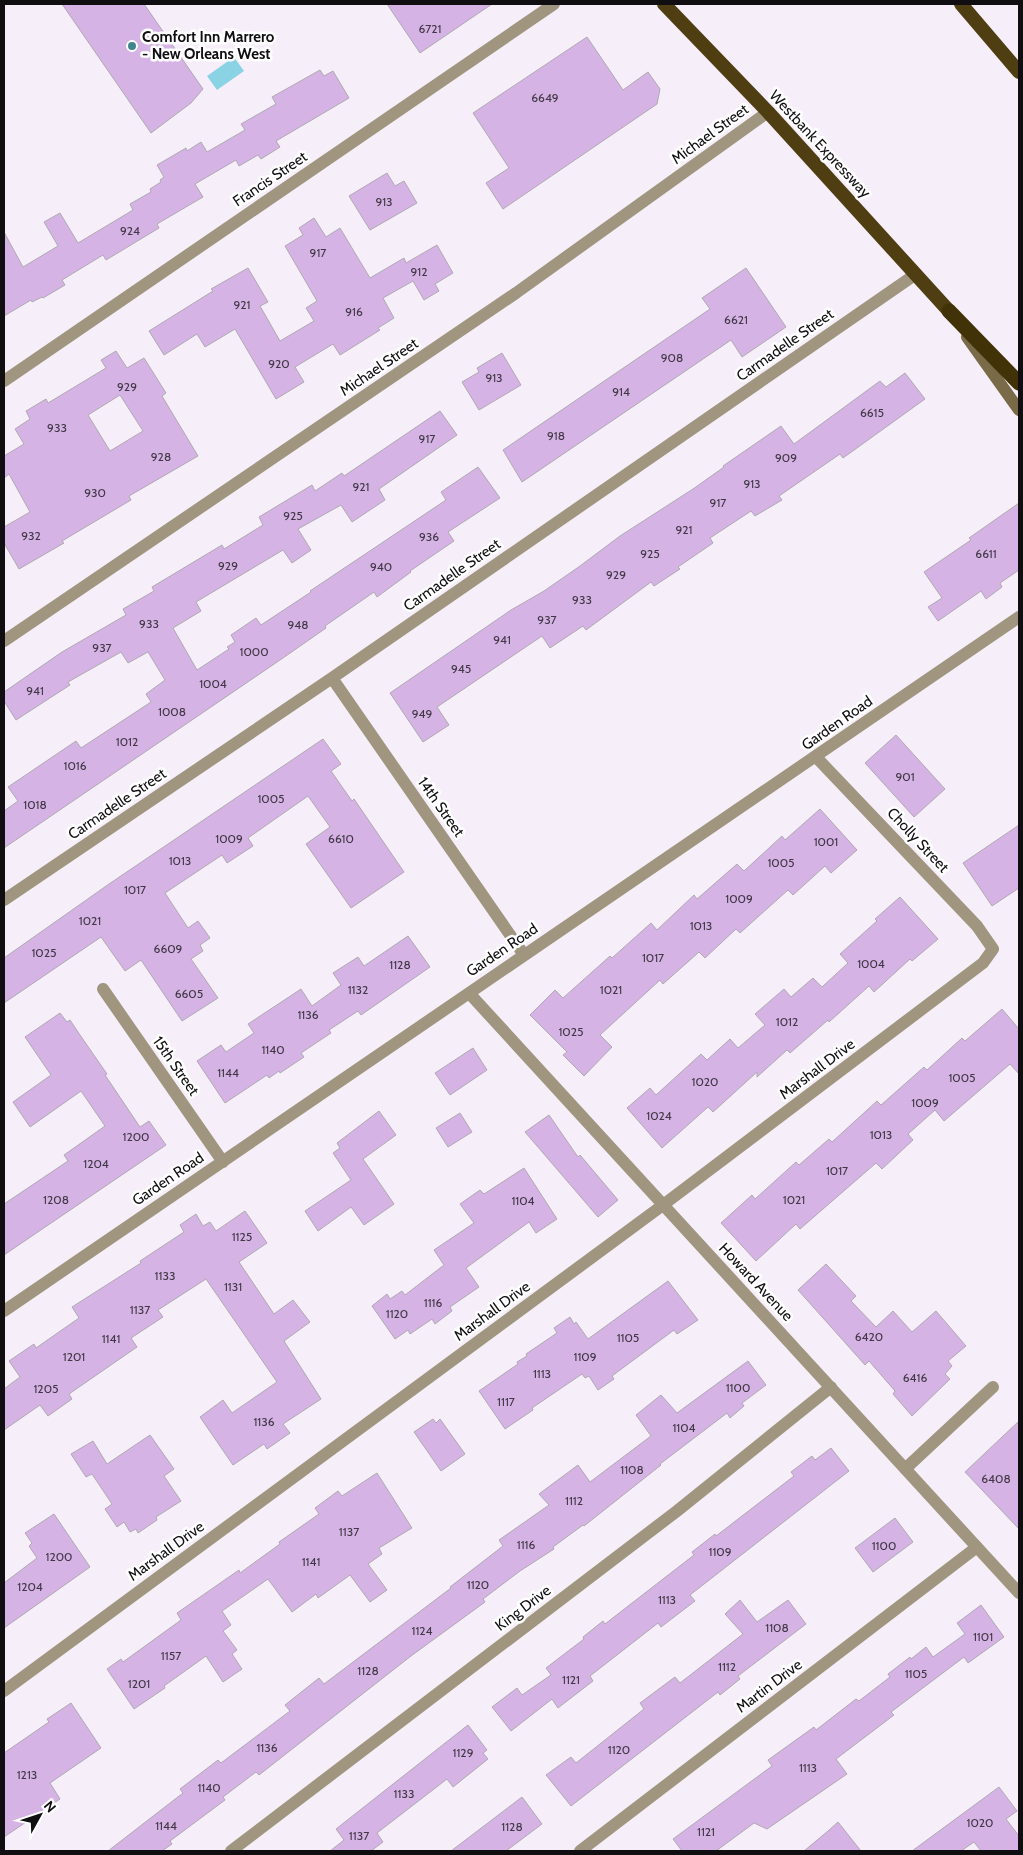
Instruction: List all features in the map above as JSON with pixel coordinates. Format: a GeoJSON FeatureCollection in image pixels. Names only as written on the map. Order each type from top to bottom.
{"type":"FeatureCollection","features":[{"type":"Feature","properties":{"kind":"highway","name":"Westbank Expressway"},"geometry":{"type":"LineString","coordinates":[[664,4],[768,112],[949,311],[1019,383]]}},
{"type":"Feature","properties":{"kind":"highway"},"geometry":{"type":"LineString","coordinates":[[961,4],[1019,72]]}},
{"type":"Feature","properties":{"kind":"main road","name":"Westbank Expressway"},"geometry":{"type":"LineString","coordinates":[[949,311],[1019,410]]}},
{"type":"Feature","properties":{"kind":"street","name":"Francis Street"},"geometry":{"type":"LineString","coordinates":[[4,381],[554,4]]}},
{"type":"Feature","properties":{"kind":"street","name":"Michael Street"},"geometry":{"type":"LineString","coordinates":[[4,641],[516,293],[768,112]]}},
{"type":"Feature","properties":{"kind":"street","name":"Carmadelle Street"},"geometry":{"type":"LineString","coordinates":[[4,900],[332,678],[916,274]]}},
{"type":"Feature","properties":{"kind":"street","name":"Garden Road"},"geometry":{"type":"LineString","coordinates":[[4,1311],[1019,617]]}},
{"type":"Feature","properties":{"kind":"street","name":"14th Street"},"geometry":{"type":"LineString","coordinates":[[332,678],[524,955]]}},
{"type":"Feature","properties":{"kind":"street","name":"Cholly Street"},"geometry":{"type":"LineString","coordinates":[[816,757],[977,926],[993,949]]}},
{"type":"Feature","properties":{"kind":"street","name":"Marshall Drive"},"geometry":{"type":"LineString","coordinates":[[4,1691],[663,1205],[983,963],[993,949]]}},
{"type":"Feature","properties":{"kind":"street","name":"15th Street"},"geometry":{"type":"LineString","coordinates":[[103,989],[223,1162]]}},
{"type":"Feature","properties":{"kind":"street","name":"Howard Avenue"},"geometry":{"type":"LineString","coordinates":[[469,992],[1019,1593]]}},
{"type":"Feature","properties":{"kind":"street","name":"King Drive"},"geometry":{"type":"LineString","coordinates":[[231,1851],[677,1511],[831,1387]]}},
{"type":"Feature","properties":{"kind":"street"},"geometry":{"type":"LineString","coordinates":[[905,1468],[993,1387]]}},
{"type":"Feature","properties":{"kind":"street","name":"Martin Drive"},"geometry":{"type":"LineString","coordinates":[[580,1851],[977,1546]]}},
{"type":"Feature","properties":{"kind":"water"},"geometry":{"type":"Polygon","coordinates":[[[234,57],[244,71],[217,90],[207,76],[234,57]]]}},
{"type":"Feature","properties":{"kind":"building","name":"Comfort Inn Marrero - New Orleans West"},"geometry":{"type":"Polygon","coordinates":[[[62,4],[144,4],[203,89],[191,103],[151,133],[62,4]]]}},
{"type":"Feature","properties":{"kind":"building"},"geometry":{"type":"Polygon","coordinates":[[[387,4],[492,4],[420,53],[387,4]]]}},
{"type":"Feature","properties":{"kind":"building"},"geometry":{"type":"Polygon","coordinates":[[[587,37],[623,90],[648,72],[660,89],[657,104],[503,209],[486,183],[509,168],[473,113],[587,37]]]}},
{"type":"Feature","properties":{"kind":"building"},"geometry":{"type":"Polygon","coordinates":[[[320,70],[324,76],[333,71],[349,98],[276,141],[280,147],[261,159],[258,155],[239,166],[236,160],[195,184],[203,197],[157,224],[159,228],[106,260],[103,255],[62,280],[65,285],[43,298],[32,302],[31,300],[4,316],[4,232],[23,267],[58,246],[44,222],[60,213],[78,243],[133,210],[130,204],[151,192],[150,189],[161,182],[160,180],[164,177],[157,165],[186,148],[187,151],[201,142],[207,152],[245,130],[241,124],[276,104],[272,97],[320,70]]]}},
{"type":"Feature","properties":{"kind":"building"},"geometry":{"type":"Polygon","coordinates":[[[387,173],[395,186],[404,181],[417,203],[370,230],[349,196],[387,173]]]}},
{"type":"Feature","properties":{"kind":"building"},"geometry":{"type":"Polygon","coordinates":[[[314,218],[326,237],[340,228],[370,278],[404,258],[406,263],[437,245],[453,273],[435,284],[439,291],[424,300],[413,281],[383,298],[394,318],[378,328],[380,330],[340,355],[333,344],[295,367],[304,382],[276,399],[235,329],[205,347],[197,334],[164,355],[149,331],[213,291],[211,289],[248,268],[268,302],[260,306],[280,341],[314,321],[306,308],[317,301],[285,246],[303,235],[299,228],[314,218]]]}},
{"type":"Feature","properties":{"kind":"building"},"geometry":{"type":"Polygon","coordinates":[[[746,268],[786,327],[742,357],[731,340],[522,482],[503,450],[710,309],[702,298],[746,268]]]}},
{"type":"Feature","properties":{"kind":"building"},"geometry":{"type":"Polygon","coordinates":[[[116,351],[127,368],[144,358],[166,393],[162,396],[198,456],[129,496],[131,500],[19,569],[4,543],[4,527],[30,512],[9,474],[4,478],[4,456],[24,444],[15,429],[30,419],[26,411],[46,399],[48,403],[106,368],[101,360],[116,351]],[[120,395],[88,415],[110,451],[143,431],[120,395]]]}},
{"type":"Feature","properties":{"kind":"building"},"geometry":{"type":"Polygon","coordinates":[[[502,353],[521,385],[479,410],[462,382],[479,372],[477,368],[502,353]]]}},
{"type":"Feature","properties":{"kind":"building"},"geometry":{"type":"Polygon","coordinates":[[[905,373],[925,399],[843,458],[840,454],[779,496],[782,500],[755,516],[751,511],[710,538],[713,543],[678,567],[680,569],[654,586],[651,582],[586,630],[583,626],[550,648],[542,636],[437,707],[449,725],[423,742],[390,693],[511,610],[544,591],[620,536],[693,489],[781,426],[794,444],[880,381],[886,387],[905,373]]]}},
{"type":"Feature","properties":{"kind":"building"},"geometry":{"type":"Polygon","coordinates":[[[440,411],[457,435],[379,489],[385,500],[352,522],[341,505],[298,529],[311,550],[292,563],[283,550],[196,602],[201,611],[173,628],[197,670],[229,649],[227,647],[235,642],[231,635],[256,618],[261,625],[311,592],[446,500],[441,492],[478,467],[500,498],[448,532],[454,541],[410,571],[377,597],[374,592],[283,658],[4,848],[4,811],[18,801],[8,787],[76,741],[81,748],[151,702],[146,694],[165,680],[148,652],[128,663],[121,652],[68,682],[70,685],[16,720],[4,701],[4,692],[62,652],[126,615],[123,609],[154,591],[152,587],[222,545],[224,549],[263,525],[259,517],[312,485],[315,491],[342,473],[344,476],[440,411]]]}},
{"type":"Feature","properties":{"kind":"building"},"geometry":{"type":"Polygon","coordinates":[[[1019,503],[1019,570],[1000,583],[1002,587],[986,599],[981,591],[938,621],[928,607],[942,598],[924,572],[971,540],[969,538],[1019,503]]]}},
{"type":"Feature","properties":{"kind":"building"},"geometry":{"type":"Polygon","coordinates":[[[896,735],[945,789],[914,817],[865,763],[896,735]]]}},
{"type":"Feature","properties":{"kind":"building"},"geometry":{"type":"Polygon","coordinates":[[[323,739],[341,764],[331,771],[352,801],[354,799],[404,872],[351,908],[306,844],[330,827],[308,796],[248,838],[253,846],[227,863],[222,855],[165,893],[188,928],[198,921],[210,938],[200,945],[203,951],[191,959],[218,998],[182,1021],[141,960],[125,971],[101,937],[4,1003],[4,958],[109,884],[323,739]]]}},
{"type":"Feature","properties":{"kind":"building"},"geometry":{"type":"Polygon","coordinates":[[[820,809],[857,850],[831,873],[825,866],[793,895],[788,890],[740,933],[736,929],[705,958],[699,952],[663,984],[660,980],[600,1035],[612,1047],[584,1076],[563,1055],[567,1052],[530,1015],[555,990],[563,998],[651,923],[657,930],[694,895],[697,899],[737,864],[744,871],[782,836],[785,840],[820,809]]]}},
{"type":"Feature","properties":{"kind":"building"},"geometry":{"type":"Polygon","coordinates":[[[1019,825],[1019,888],[992,906],[963,863],[1019,825]]]}},
{"type":"Feature","properties":{"kind":"building"},"geometry":{"type":"Polygon","coordinates":[[[900,897],[938,939],[912,961],[910,959],[874,992],[869,986],[829,1022],[828,1020],[790,1053],[787,1050],[757,1077],[757,1072],[713,1112],[708,1107],[662,1148],[627,1108],[650,1088],[656,1095],[701,1054],[707,1060],[730,1039],[738,1048],[765,1025],[755,1014],[784,989],[791,997],[813,978],[822,987],[848,963],[840,954],[877,921],[875,919],[900,897]]]}},
{"type":"Feature","properties":{"kind":"building"},"geometry":{"type":"Polygon","coordinates":[[[408,936],[430,967],[361,1015],[358,1011],[329,1030],[331,1033],[301,1053],[304,1057],[280,1073],[279,1071],[269,1078],[267,1075],[225,1103],[197,1061],[221,1045],[226,1052],[254,1033],[248,1024],[301,989],[312,1006],[341,985],[333,973],[358,957],[364,966],[408,936]]]}},
{"type":"Feature","properties":{"kind":"building"},"geometry":{"type":"Polygon","coordinates":[[[1002,1009],[1019,1029],[1019,1074],[1010,1064],[944,1121],[935,1110],[908,1134],[913,1140],[882,1169],[876,1163],[800,1229],[796,1224],[756,1261],[721,1223],[752,1195],[755,1199],[796,1162],[799,1165],[829,1139],[832,1142],[877,1101],[881,1105],[924,1067],[927,1070],[962,1038],[965,1041],[1002,1009]]]}},
{"type":"Feature","properties":{"kind":"building"},"geometry":{"type":"Polygon","coordinates":[[[60,1013],[67,1022],[70,1020],[140,1127],[149,1121],[166,1145],[4,1255],[4,1204],[68,1161],[64,1155],[105,1126],[81,1091],[30,1127],[13,1102],[51,1075],[25,1037],[60,1013]]]}},
{"type":"Feature","properties":{"kind":"building"},"geometry":{"type":"Polygon","coordinates":[[[473,1048],[487,1070],[450,1095],[435,1073],[473,1048]]]}},
{"type":"Feature","properties":{"kind":"building"},"geometry":{"type":"Polygon","coordinates":[[[379,1111],[396,1135],[363,1159],[394,1204],[364,1225],[351,1207],[318,1231],[305,1211],[351,1180],[333,1153],[340,1148],[337,1143],[379,1111]]]}},
{"type":"Feature","properties":{"kind":"building"},"geometry":{"type":"Polygon","coordinates":[[[460,1113],[472,1132],[448,1147],[436,1128],[460,1113]]]}},
{"type":"Feature","properties":{"kind":"building"},"geometry":{"type":"Polygon","coordinates":[[[549,1115],[578,1157],[580,1155],[618,1200],[598,1217],[525,1132],[549,1115]]]}},
{"type":"Feature","properties":{"kind":"building"},"geometry":{"type":"Polygon","coordinates":[[[524,1168],[557,1219],[536,1233],[529,1222],[466,1268],[479,1287],[450,1307],[452,1311],[435,1324],[432,1319],[410,1334],[408,1330],[395,1339],[372,1306],[387,1294],[390,1299],[402,1291],[405,1295],[444,1265],[434,1250],[474,1223],[460,1204],[480,1190],[484,1194],[524,1168]]]}},
{"type":"Feature","properties":{"kind":"building"},"geometry":{"type":"Polygon","coordinates":[[[245,1211],[267,1243],[239,1262],[274,1314],[293,1300],[310,1322],[284,1341],[321,1399],[283,1424],[290,1433],[267,1449],[264,1444],[233,1465],[200,1417],[223,1400],[232,1413],[277,1382],[206,1279],[158,1310],[163,1317],[131,1338],[137,1347],[69,1394],[72,1399],[48,1416],[40,1405],[4,1430],[4,1389],[20,1377],[9,1361],[34,1344],[36,1348],[79,1318],[72,1307],[141,1263],[140,1261],[184,1232],[180,1225],[196,1214],[203,1226],[210,1222],[216,1231],[245,1211]]]}},
{"type":"Feature","properties":{"kind":"building"},"geometry":{"type":"Polygon","coordinates":[[[826,1264],[856,1296],[851,1301],[876,1327],[893,1311],[912,1332],[936,1311],[966,1346],[948,1361],[952,1366],[945,1374],[950,1379],[912,1416],[893,1394],[895,1391],[869,1361],[865,1365],[798,1290],[826,1264]]]}},
{"type":"Feature","properties":{"kind":"building"},"geometry":{"type":"Polygon","coordinates":[[[668,1281],[698,1320],[677,1334],[674,1330],[612,1376],[614,1379],[598,1390],[589,1376],[585,1378],[582,1374],[505,1429],[479,1391],[518,1364],[517,1362],[527,1356],[526,1354],[557,1333],[554,1328],[570,1317],[588,1339],[668,1281]]]}},
{"type":"Feature","properties":{"kind":"building"},"geometry":{"type":"Polygon","coordinates":[[[748,1361],[766,1385],[742,1403],[744,1406],[730,1418],[727,1413],[660,1464],[584,1526],[553,1547],[554,1549],[520,1571],[483,1599],[485,1602],[411,1656],[259,1775],[256,1772],[223,1797],[225,1800],[170,1841],[172,1844],[162,1851],[108,1851],[183,1793],[180,1789],[218,1760],[221,1763],[290,1711],[285,1705],[319,1678],[324,1684],[451,1588],[503,1546],[499,1540],[549,1505],[539,1494],[578,1465],[590,1482],[651,1436],[636,1415],[661,1395],[677,1413],[748,1361]]]}},
{"type":"Feature","properties":{"kind":"building"},"geometry":{"type":"Polygon","coordinates":[[[433,1419],[436,1423],[440,1419],[465,1454],[441,1471],[414,1432],[433,1419]]]}},
{"type":"Feature","properties":{"kind":"building"},"geometry":{"type":"Polygon","coordinates":[[[1019,1421],[1019,1529],[965,1472],[1019,1421]]]}},
{"type":"Feature","properties":{"kind":"building"},"geometry":{"type":"Polygon","coordinates":[[[150,1435],[174,1469],[164,1476],[181,1501],[156,1517],[157,1520],[138,1533],[136,1529],[130,1532],[124,1522],[117,1527],[105,1509],[112,1504],[92,1474],[86,1477],[71,1454],[93,1441],[107,1464],[150,1435]]]}},
{"type":"Feature","properties":{"kind":"building"},"geometry":{"type":"Polygon","coordinates":[[[831,1448],[849,1471],[690,1595],[695,1601],[661,1627],[658,1623],[590,1676],[593,1681],[558,1708],[552,1699],[511,1731],[492,1707],[517,1688],[522,1695],[551,1675],[546,1668],[584,1639],[583,1637],[603,1621],[605,1624],[694,1555],[692,1552],[715,1534],[716,1536],[794,1476],[791,1472],[812,1456],[815,1460],[831,1448]]]}},
{"type":"Feature","properties":{"kind":"building"},"geometry":{"type":"Polygon","coordinates":[[[377,1473],[412,1528],[379,1548],[382,1554],[368,1564],[387,1590],[370,1602],[350,1575],[318,1598],[316,1594],[292,1612],[268,1579],[222,1611],[231,1625],[223,1631],[237,1650],[232,1654],[242,1669],[223,1682],[206,1656],[134,1709],[107,1669],[121,1659],[123,1662],[181,1620],[177,1613],[239,1570],[240,1573],[280,1544],[279,1542],[319,1514],[315,1508],[338,1491],[342,1496],[377,1473]]]}},
{"type":"Feature","properties":{"kind":"building"},"geometry":{"type":"Polygon","coordinates":[[[54,1514],[90,1567],[4,1628],[4,1583],[37,1558],[29,1546],[32,1543],[25,1533],[54,1514]]]}},
{"type":"Feature","properties":{"kind":"building"},"geometry":{"type":"Polygon","coordinates":[[[895,1518],[913,1542],[873,1572],[855,1548],[895,1518]]]}},
{"type":"Feature","properties":{"kind":"building"},"geometry":{"type":"Polygon","coordinates":[[[740,1600],[757,1622],[788,1600],[806,1624],[738,1676],[740,1679],[720,1695],[718,1692],[571,1806],[546,1775],[571,1757],[576,1763],[644,1709],[640,1703],[675,1677],[680,1683],[743,1634],[725,1614],[740,1600]]]}},
{"type":"Feature","properties":{"kind":"building"},"geometry":{"type":"Polygon","coordinates":[[[981,1605],[1004,1637],[968,1663],[964,1657],[891,1712],[894,1715],[836,1759],[847,1774],[767,1829],[754,1823],[716,1851],[682,1851],[673,1839],[772,1766],[768,1760],[814,1727],[816,1730],[856,1699],[859,1701],[890,1677],[888,1674],[910,1657],[911,1659],[926,1647],[933,1657],[965,1634],[957,1623],[981,1605]]]}},
{"type":"Feature","properties":{"kind":"building"},"geometry":{"type":"Polygon","coordinates":[[[71,1703],[101,1748],[50,1783],[60,1799],[4,1837],[4,1753],[49,1722],[47,1719],[71,1703]]]}},
{"type":"Feature","properties":{"kind":"building"},"geometry":{"type":"Polygon","coordinates":[[[468,1725],[487,1750],[483,1753],[488,1759],[453,1787],[447,1779],[377,1833],[383,1842],[371,1851],[330,1851],[344,1840],[336,1829],[468,1725]]]}},
{"type":"Feature","properties":{"kind":"building"},"geometry":{"type":"Polygon","coordinates":[[[999,1787],[1017,1811],[1006,1819],[1019,1836],[1019,1851],[981,1851],[974,1842],[961,1851],[912,1851],[999,1787]]]}},
{"type":"Feature","properties":{"kind":"building"},"geometry":{"type":"Polygon","coordinates":[[[522,1797],[542,1824],[506,1851],[451,1851],[522,1797]]]}},
{"type":"Feature","properties":{"kind":"building"},"geometry":{"type":"Polygon","coordinates":[[[838,1822],[861,1851],[804,1851],[828,1831],[838,1822]]]}},
{"type":"Feature","properties":{"kind":"place","name":"Comfort Inn Marrero - New Orleans West"},"geometry":{"type":"Point","coordinates":[132,46]}}]}
